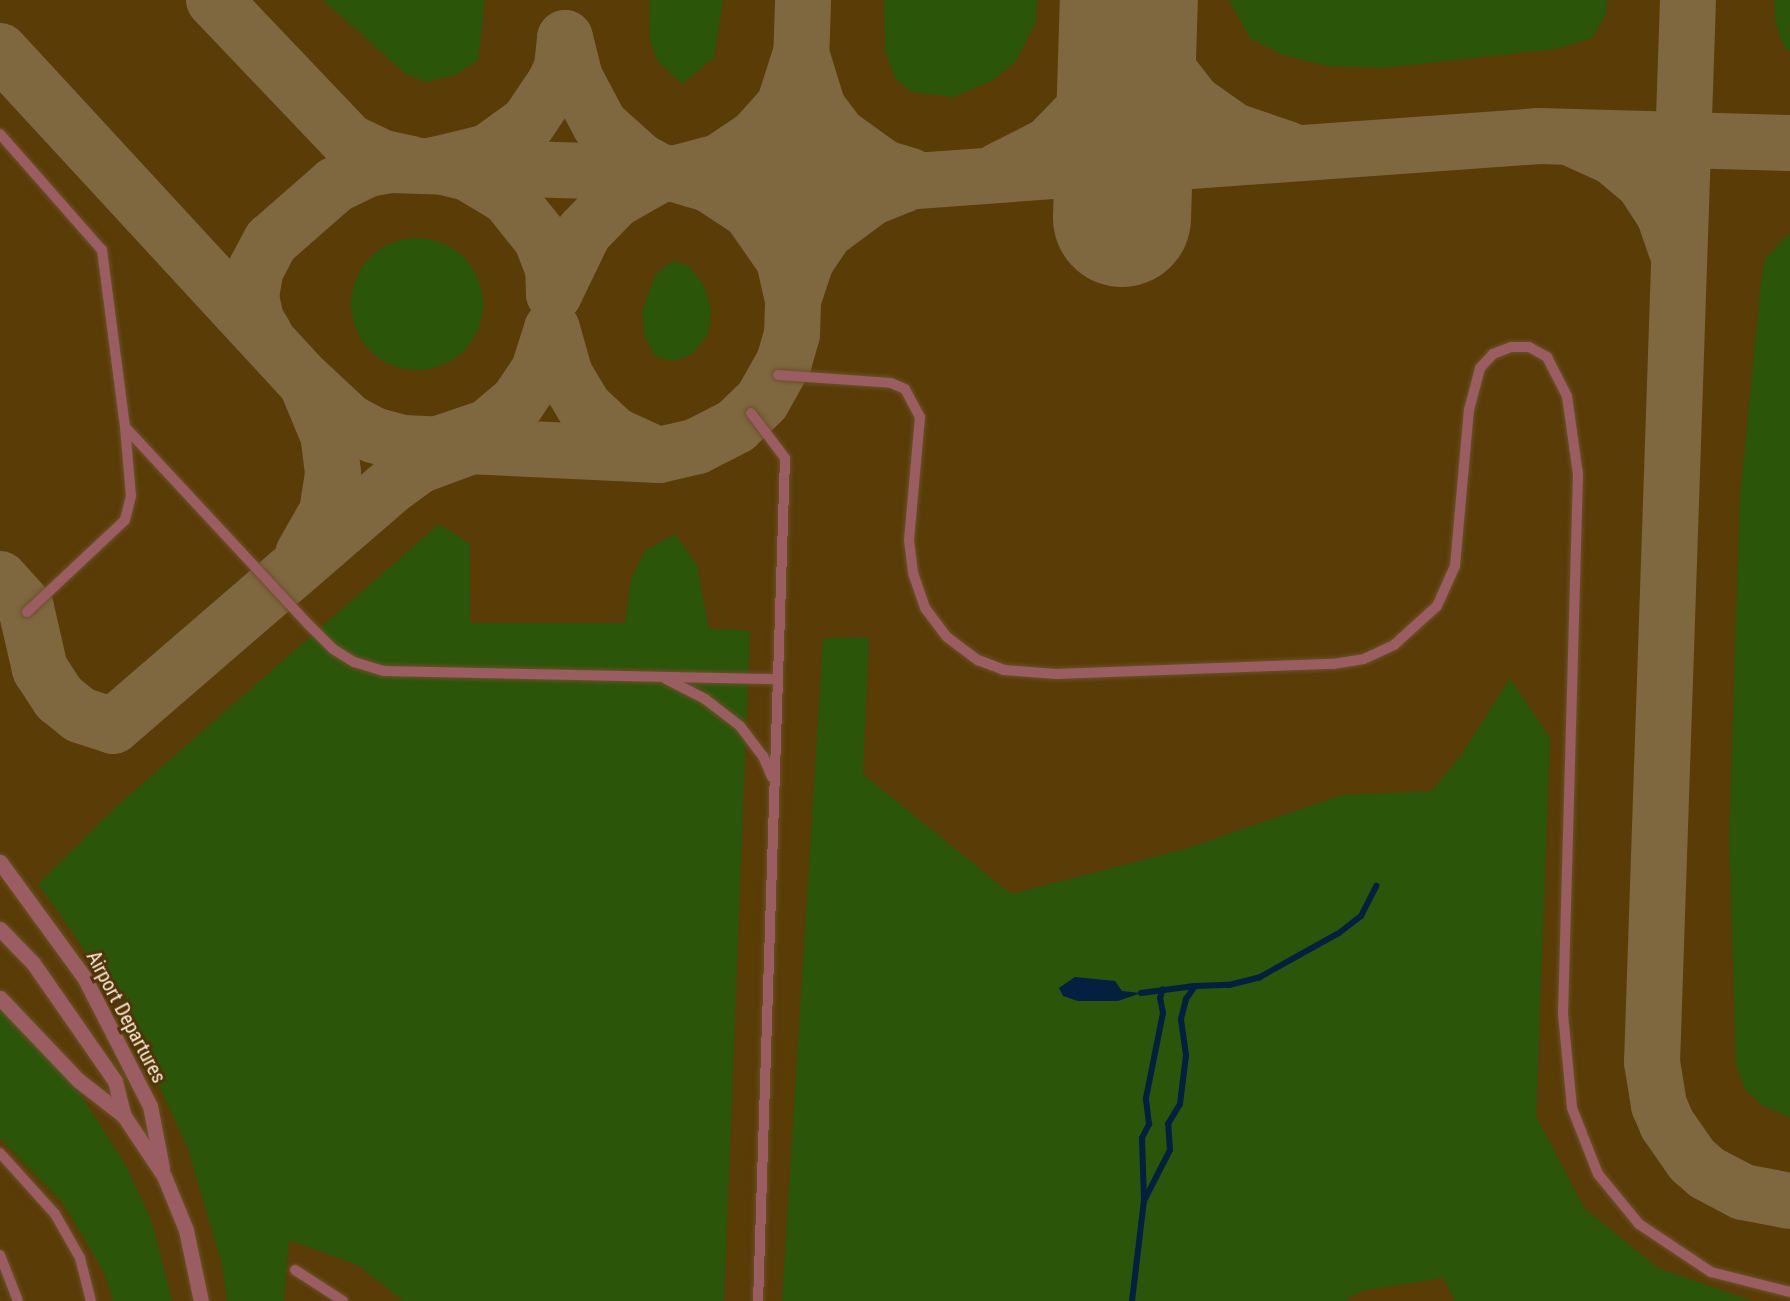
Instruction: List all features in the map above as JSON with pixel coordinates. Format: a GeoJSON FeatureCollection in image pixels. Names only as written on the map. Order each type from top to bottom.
{"type":"FeatureCollection","features":[{"type":"Feature","properties":{"kind":"street","name":"Airport Departures"},"geometry":{"type":"LineString","coordinates":[[0,862],[84,977],[150,1106],[164,1176]]}},
{"type":"Feature","properties":{"kind":"street"},"geometry":{"type":"LineString","coordinates":[[0,929],[33,963],[115,1081],[124,1116]]}},
{"type":"Feature","properties":{"kind":"street"},"geometry":{"type":"LineString","coordinates":[[0,998],[78,1080],[124,1116],[164,1176],[186,1230],[201,1301]]}},
{"type":"Feature","properties":{"kind":"lane"},"geometry":{"type":"LineString","coordinates":[[0,134],[102,250],[131,496],[124,520],[27,612]]}},
{"type":"Feature","properties":{"kind":"lane"},"geometry":{"type":"LineString","coordinates":[[778,375],[891,383],[905,389],[920,417],[909,540],[913,573],[926,608],[947,637],[992,666],[1018,673],[1077,674],[1333,664],[1364,659],[1394,645],[1437,606],[1455,566],[1469,410],[1480,368],[1493,354],[1511,346],[1529,347],[1547,357],[1568,396],[1578,474],[1563,1014],[1572,1108],[1598,1174],[1639,1224],[1711,1272],[1790,1292]]}},
{"type":"Feature","properties":{"kind":"lane"},"geometry":{"type":"LineString","coordinates":[[751,413],[785,458],[758,1301]]}},
{"type":"Feature","properties":{"kind":"lane"},"geometry":{"type":"LineString","coordinates":[[124,427],[309,625],[333,649],[354,662],[384,671],[778,679]]}},
{"type":"Feature","properties":{"kind":"lane"},"geometry":{"type":"LineString","coordinates":[[660,677],[705,699],[740,726],[763,756],[775,783]]}},
{"type":"Feature","properties":{"kind":"lane"},"geometry":{"type":"LineString","coordinates":[[0,1154],[55,1214],[80,1258],[91,1301]]}},
{"type":"Feature","properties":{"kind":"lane"},"geometry":{"type":"LineString","coordinates":[[0,1255],[18,1301]]}},
{"type":"Feature","properties":{"kind":"lane"},"geometry":{"type":"LineString","coordinates":[[295,1270],[343,1301]]}},
{"type":"Feature","properties":{"kind":"shaded area"},"geometry":{"type":"Polygon","coordinates":[[[0,0],[1790,0],[1790,1301],[0,1301],[0,0]]]}},
{"type":"Feature","properties":{"kind":"green space"},"geometry":{"type":"Polygon","coordinates":[[[323,0],[485,0],[478,60],[457,74],[427,82],[406,74],[323,0]]]}},
{"type":"Feature","properties":{"kind":"green space"},"geometry":{"type":"Polygon","coordinates":[[[649,0],[723,0],[714,57],[682,84],[657,60],[650,41],[649,0]]]}},
{"type":"Feature","properties":{"kind":"green space"},"geometry":{"type":"Polygon","coordinates":[[[884,0],[1037,0],[1036,21],[1016,61],[993,80],[954,97],[911,92],[895,78],[885,51],[884,0]]]}},
{"type":"Feature","properties":{"kind":"green space"},"geometry":{"type":"Polygon","coordinates":[[[1229,0],[1607,0],[1606,14],[1592,38],[1556,49],[1383,68],[1328,66],[1283,55],[1250,38],[1229,0]]]}},
{"type":"Feature","properties":{"kind":"green space"},"geometry":{"type":"Polygon","coordinates":[[[1774,0],[1790,0],[1790,52],[1784,47],[1775,21],[1774,0]]]}},
{"type":"Feature","properties":{"kind":"green space"},"geometry":{"type":"Polygon","coordinates":[[[1790,233],[1790,1118],[1760,1104],[1745,1089],[1736,1066],[1729,837],[1740,496],[1761,283],[1765,258],[1790,233]]]}},
{"type":"Feature","properties":{"kind":"green space"},"geometry":{"type":"Polygon","coordinates":[[[417,238],[442,243],[464,257],[478,279],[483,304],[478,329],[464,351],[442,365],[417,370],[392,365],[370,351],[356,329],[351,304],[356,279],[370,257],[392,243],[417,238]]]}},
{"type":"Feature","properties":{"kind":"green space"},"geometry":{"type":"Polygon","coordinates":[[[673,261],[689,266],[704,285],[711,310],[709,333],[691,355],[673,361],[656,357],[645,338],[642,311],[655,275],[673,261]]]}},
{"type":"Feature","properties":{"kind":"green space"},"geometry":{"type":"Polygon","coordinates":[[[439,524],[470,544],[470,623],[625,623],[631,579],[645,551],[675,534],[697,565],[709,629],[750,630],[724,1301],[403,1301],[358,1265],[289,1240],[284,1301],[227,1301],[223,1268],[188,1149],[118,997],[38,884],[117,806],[439,524]]]}},
{"type":"Feature","properties":{"kind":"green space"},"geometry":{"type":"Polygon","coordinates":[[[869,637],[863,774],[1011,894],[1185,849],[1342,795],[1431,791],[1462,754],[1510,678],[1550,738],[1536,1116],[1584,1208],[1658,1268],[1753,1301],[1455,1301],[1443,1278],[1361,1291],[1345,1301],[782,1301],[823,638],[869,637]]]}},
{"type":"Feature","properties":{"kind":"green space"},"geometry":{"type":"Polygon","coordinates":[[[0,1004],[70,1078],[125,1164],[152,1222],[172,1301],[113,1301],[104,1272],[63,1203],[0,1138],[0,1004]]]}},
{"type":"Feature","properties":{"kind":"water"},"geometry":{"type":"Polygon","coordinates":[[[1075,977],[1115,981],[1122,991],[1141,993],[1118,1001],[1078,1001],[1063,996],[1059,988],[1075,977]]]}},
{"type":"Feature","properties":{"kind":"waterway"},"geometry":{"type":"LineString","coordinates":[[1132,1301],[1144,1201],[1170,1150],[1168,1124],[1180,1104],[1186,1055],[1181,1019],[1186,999],[1195,986],[1229,985],[1260,977],[1339,933],[1361,916],[1376,886]]}},
{"type":"Feature","properties":{"kind":"waterway"},"geometry":{"type":"LineString","coordinates":[[1141,993],[1195,986]]}},
{"type":"Feature","properties":{"kind":"waterway"},"geometry":{"type":"LineString","coordinates":[[1144,1201],[1142,1138],[1149,1124],[1146,1098],[1163,1013],[1160,998],[1163,989]]}},
{"type":"Feature","properties":{"kind":"taxiway"},"geometry":{"type":"LineString","coordinates":[[214,0],[349,142],[383,158],[412,164]]}},
{"type":"Feature","properties":{"kind":"taxiway"},"geometry":{"type":"LineString","coordinates":[[0,51],[305,381],[349,422],[373,435],[403,443],[659,455],[697,446],[736,426],[762,401],[784,362],[792,334],[803,0]]}},
{"type":"Feature","properties":{"kind":"taxiway"},"geometry":{"type":"LineString","coordinates":[[998,171],[1049,145],[1088,105],[1116,51],[1127,0]]}},
{"type":"Feature","properties":{"kind":"taxiway"},"geometry":{"type":"LineString","coordinates":[[1137,0],[1158,57],[1194,103],[1234,131],[1287,149]]}},
{"type":"Feature","properties":{"kind":"taxiway"},"geometry":{"type":"LineString","coordinates":[[1688,0],[1652,1062],[1659,1105],[1667,1124],[1692,1160],[1707,1173],[1743,1192],[1790,1201]]}},
{"type":"Feature","properties":{"kind":"taxiway"},"geometry":{"type":"LineString","coordinates":[[661,174],[615,200],[584,232],[554,294],[553,269],[541,238],[508,197],[468,173],[435,165],[488,152],[528,123],[555,83],[562,67],[565,38],[575,78],[600,125],[640,161],[664,174]]}},
{"type":"Feature","properties":{"kind":"taxiway"},"geometry":{"type":"LineString","coordinates":[[905,184],[872,197],[826,231],[806,261],[793,300],[784,260],[750,211],[709,184],[673,174],[719,162],[755,138],[784,106],[801,53],[818,108],[838,135],[884,168],[910,176]]}},
{"type":"Feature","properties":{"kind":"taxiway"},"geometry":{"type":"LineString","coordinates":[[265,335],[256,320],[251,296],[256,269],[271,241],[335,185],[368,169],[390,165],[916,181],[1539,136],[1790,143]]}},
{"type":"Feature","properties":{"kind":"taxiway"},"geometry":{"type":"LineString","coordinates":[[1571,138],[1613,157],[1643,182],[1664,214],[1676,249]]}},
{"type":"Feature","properties":{"kind":"taxiway"},"geometry":{"type":"LineString","coordinates":[[444,442],[488,427],[517,403],[539,370],[552,329],[565,375],[584,407],[614,435],[653,453]]}},
{"type":"Feature","properties":{"kind":"taxiway"},"geometry":{"type":"LineString","coordinates":[[303,554],[327,512],[333,473],[328,435],[308,387]]}},
{"type":"Feature","properties":{"kind":"taxiway"},"geometry":{"type":"LineString","coordinates":[[0,579],[26,608],[40,669],[59,698],[80,715],[113,726],[395,483],[418,466],[464,449]]}},
{"type":"Feature","properties":{"kind":"runway"},"geometry":{"type":"LineString","coordinates":[[1122,218],[1129,0]]}}]}
